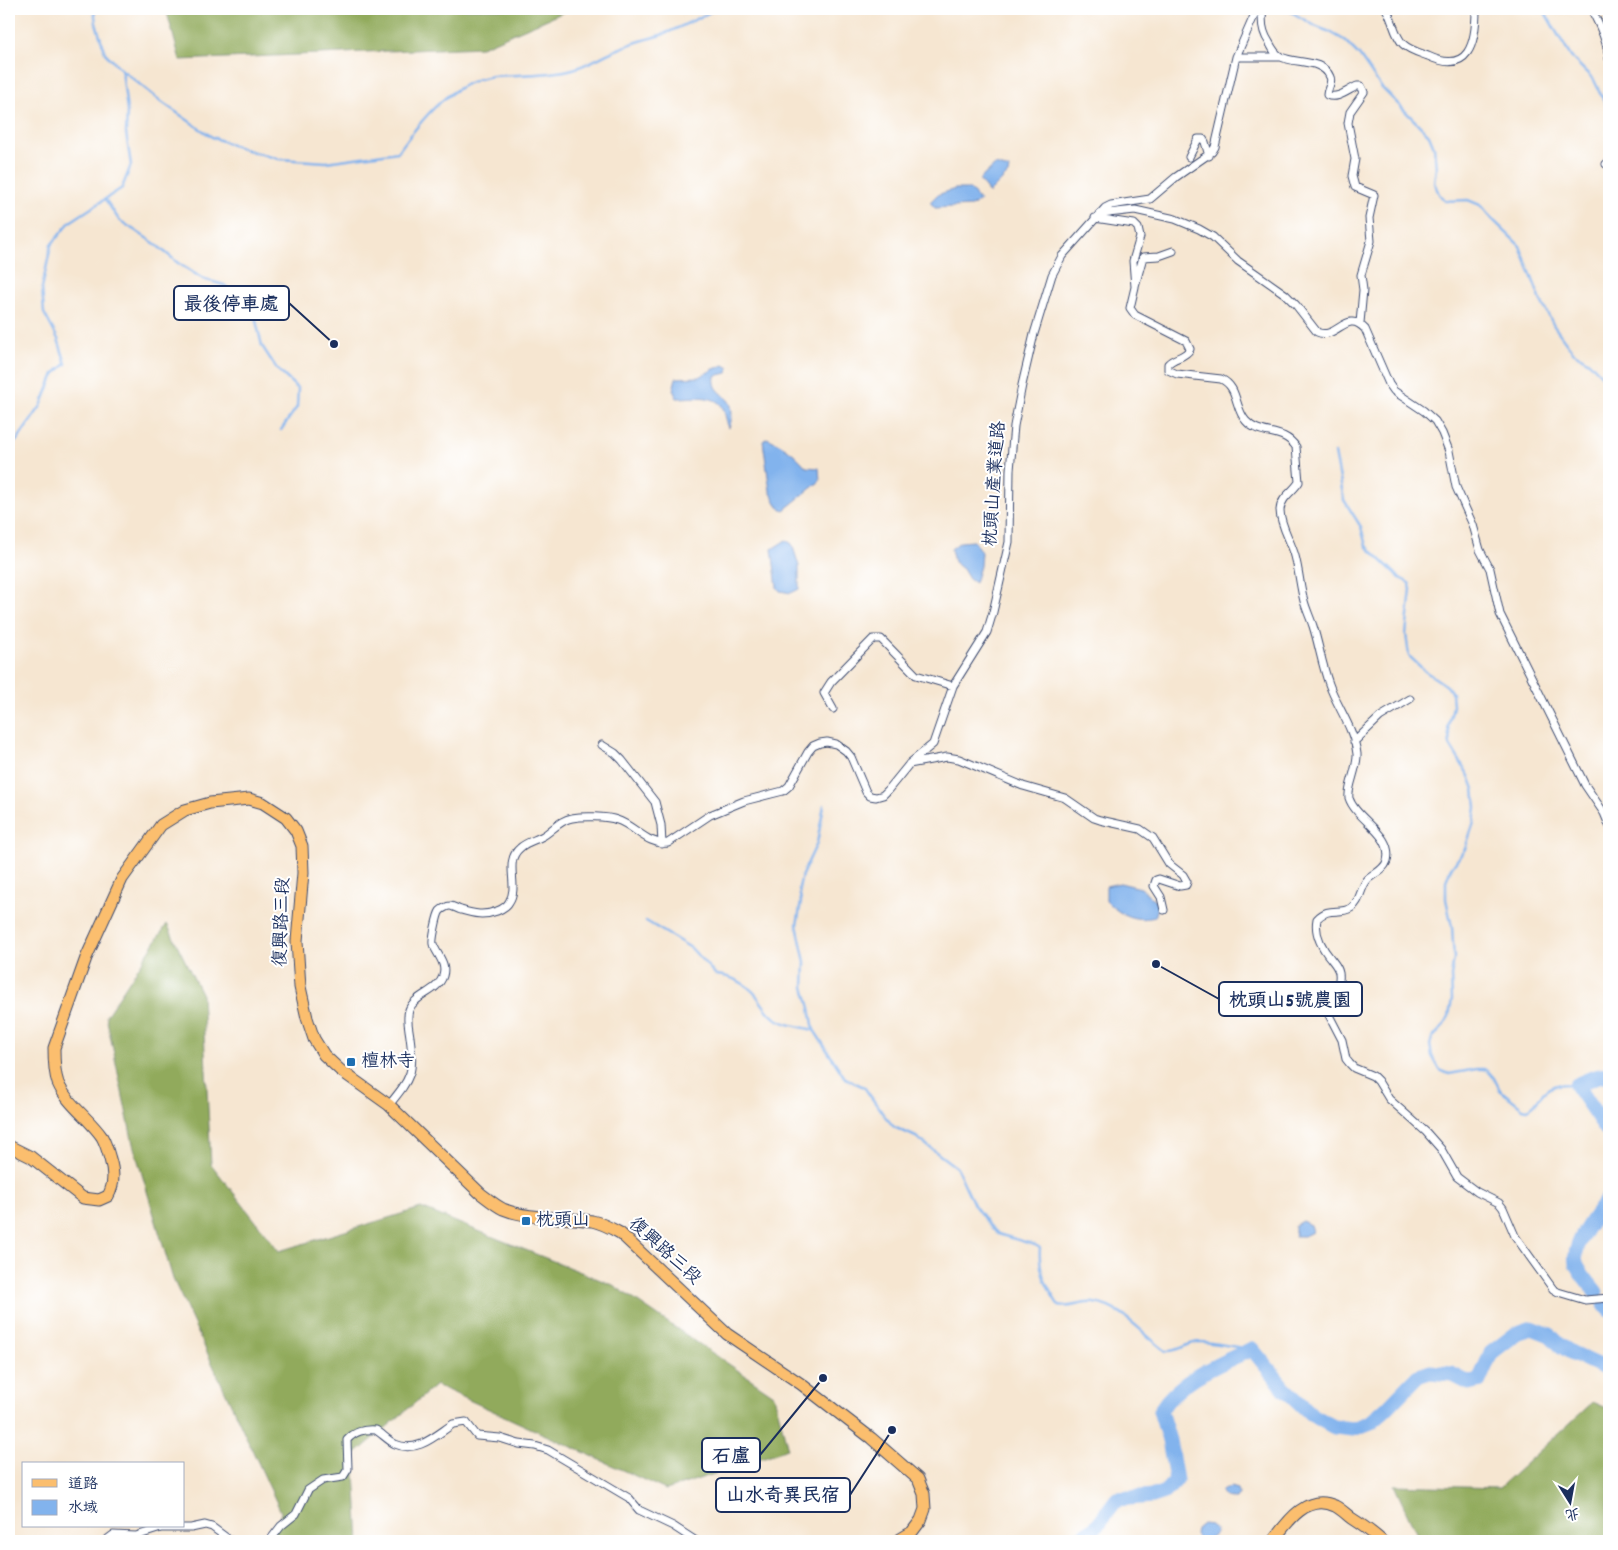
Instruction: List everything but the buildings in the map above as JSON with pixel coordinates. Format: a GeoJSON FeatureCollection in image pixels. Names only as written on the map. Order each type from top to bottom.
{"type":"FeatureCollection","features":[{"type":"Feature","properties":{"kind":"main road","name":"復興路三段"},"geometry":{"type":"LineString","coordinates":[[9,1146],[32,1157],[83,1198],[100,1200],[108,1196],[113,1183],[113,1168],[102,1138],[65,1095],[58,1083],[54,1064],[54,1048],[86,958],[122,878],[161,826],[185,810],[210,803],[238,799],[249,799],[263,803],[286,818],[296,831],[302,846],[303,873],[297,940],[300,987],[314,1039],[324,1055],[340,1070],[389,1105],[480,1194],[493,1204],[525,1214],[592,1221],[606,1225],[620,1233],[727,1334],[801,1384],[901,1464],[918,1479],[924,1494],[925,1509],[921,1520],[912,1532],[897,1541]]}},
{"type":"Feature","properties":{"kind":"main road"},"geometry":{"type":"LineString","coordinates":[[1273,1541],[1300,1510],[1312,1504],[1324,1503],[1335,1506],[1374,1533],[1382,1541]]}},
{"type":"Feature","properties":{"kind":"street"},"geometry":{"type":"LineString","coordinates":[[1208,156],[1215,147],[1236,57],[1257,9]]}},
{"type":"Feature","properties":{"kind":"street"},"geometry":{"type":"LineString","coordinates":[[1262,9],[1264,34],[1273,50],[1281,57]]}},
{"type":"Feature","properties":{"kind":"street"},"geometry":{"type":"LineString","coordinates":[[1386,9],[1404,45],[1438,61],[1452,63],[1464,57],[1470,50],[1474,41],[1476,9]]}},
{"type":"Feature","properties":{"kind":"street"},"geometry":{"type":"LineString","coordinates":[[1591,9],[1606,40],[1609,59]]}},
{"type":"Feature","properties":{"kind":"street"},"geometry":{"type":"LineString","coordinates":[[1236,57],[1281,57],[1319,66],[1331,78],[1331,83],[1327,90],[1327,95],[1331,97],[1335,97],[1357,86],[1361,86],[1364,92],[1350,112],[1348,123],[1355,159],[1352,168],[1352,183],[1355,187],[1374,195],[1369,218],[1370,241],[1361,275],[1360,323]]}},
{"type":"Feature","properties":{"kind":"street"},"geometry":{"type":"LineString","coordinates":[[1189,157],[1198,139],[1203,139],[1205,142],[1208,156]]}},
{"type":"Feature","properties":{"kind":"street","name":"枕頭山產業道路"},"geometry":{"type":"LineString","coordinates":[[662,844],[674,840],[710,815],[744,801],[783,791],[789,786],[808,752],[813,746],[820,743],[836,744],[846,751],[851,757],[866,792],[870,796],[876,797],[883,795],[909,764],[927,750],[936,738],[953,686],[987,632],[993,612],[1009,542],[1010,470],[1014,426],[1034,334],[1052,275],[1062,256],[1105,208],[1111,205],[1150,199],[1176,176],[1208,156]]}},
{"type":"Feature","properties":{"kind":"street"},"geometry":{"type":"LineString","coordinates":[[1097,216],[1135,210],[1175,219],[1213,237],[1238,261],[1285,294],[1317,332],[1321,334],[1328,333],[1345,323],[1353,321],[1360,323],[1372,342],[1389,384],[1394,391],[1424,411],[1435,421],[1442,433],[1449,451],[1456,487],[1473,525],[1480,550],[1490,569],[1500,614],[1585,785],[1604,812],[1609,825]]}},
{"type":"Feature","properties":{"kind":"street"},"geometry":{"type":"LineString","coordinates":[[1097,216],[1134,224],[1138,228],[1140,237],[1133,261],[1135,286]]}},
{"type":"Feature","properties":{"kind":"street"},"geometry":{"type":"LineString","coordinates":[[1173,250],[1159,256],[1143,257],[1130,308],[1135,315],[1186,341],[1189,345],[1188,352],[1170,361],[1168,370],[1177,374],[1226,381],[1235,394],[1245,420],[1252,427],[1286,436],[1296,447],[1299,482],[1283,500],[1280,509],[1281,517],[1293,547],[1304,601],[1328,682],[1344,714],[1357,754],[1349,795],[1354,807],[1379,834],[1385,847],[1387,858],[1385,865],[1368,879],[1357,903],[1352,908],[1328,911],[1316,919],[1316,931],[1322,948],[1339,973],[1339,984],[1329,1015],[1342,1040],[1346,1059],[1354,1068],[1373,1076],[1389,1099],[1426,1132],[1441,1149],[1457,1177],[1503,1208],[1514,1236],[1553,1289],[1585,1300],[1609,1298]]}},
{"type":"Feature","properties":{"kind":"street"},"geometry":{"type":"LineString","coordinates":[[833,710],[824,693],[831,682],[873,640],[881,639],[916,675],[953,686]]}},
{"type":"Feature","properties":{"kind":"street"},"geometry":{"type":"LineString","coordinates":[[1354,742],[1380,717],[1410,699]]}},
{"type":"Feature","properties":{"kind":"street"},"geometry":{"type":"LineString","coordinates":[[389,1105],[406,1084],[413,1064],[408,1012],[411,1006],[439,983],[443,976],[443,964],[433,943],[440,912],[445,907],[450,906],[480,915],[490,914],[502,909],[509,902],[512,894],[512,863],[515,854],[521,847],[541,837],[566,820],[581,817],[619,820],[652,841],[662,844],[662,825],[655,802],[622,760],[602,745]]}},
{"type":"Feature","properties":{"kind":"street"},"geometry":{"type":"LineString","coordinates":[[909,764],[947,757],[959,759],[1023,786],[1065,798],[1094,818],[1132,826],[1147,832],[1153,838],[1169,864],[1183,875],[1187,882],[1186,885],[1180,886],[1159,879],[1156,880],[1154,886],[1161,897],[1164,910]]}},
{"type":"Feature","properties":{"kind":"street"},"geometry":{"type":"LineString","coordinates":[[267,1541],[296,1514],[308,1490],[323,1480],[343,1477],[348,1469],[347,1440],[351,1435],[360,1431],[376,1430],[394,1444],[413,1448],[421,1445],[453,1424],[466,1422],[478,1436],[500,1438],[548,1450],[629,1498],[639,1510],[674,1526],[696,1541]]}},
{"type":"Feature","properties":{"kind":"street"},"geometry":{"type":"LineString","coordinates":[[105,1541],[113,1536],[136,1536],[161,1528],[191,1528],[205,1525],[212,1527],[231,1541]]}},
{"type":"Feature","properties":{"kind":"green space"},"geometry":{"type":"Polygon","coordinates":[[[166,9],[571,9],[482,47],[180,60],[166,9]]]}},
{"type":"Feature","properties":{"kind":"green space"},"geometry":{"type":"Polygon","coordinates":[[[167,924],[202,995],[211,1164],[279,1251],[421,1208],[613,1285],[774,1395],[788,1449],[666,1490],[436,1385],[354,1455],[359,1541],[273,1541],[281,1512],[173,1279],[133,1144],[106,1016],[167,924]]]}},
{"type":"Feature","properties":{"kind":"green space"},"geometry":{"type":"Polygon","coordinates":[[[1593,1402],[1609,1409],[1609,1541],[1420,1541],[1394,1485],[1499,1488],[1593,1402]]]}},
{"type":"Feature","properties":{"kind":"water"},"geometry":{"type":"Polygon","coordinates":[[[995,165],[1009,169],[1008,174],[989,193],[979,180],[995,165]]]}},
{"type":"Feature","properties":{"kind":"water"},"geometry":{"type":"Polygon","coordinates":[[[955,189],[970,189],[980,201],[971,206],[935,208],[930,202],[937,195],[955,189]]]}},
{"type":"Feature","properties":{"kind":"water"},"geometry":{"type":"Polygon","coordinates":[[[724,365],[729,368],[727,373],[715,376],[715,384],[731,406],[732,417],[729,428],[722,407],[717,402],[700,397],[677,398],[673,390],[676,378],[699,377],[724,365]]]}},
{"type":"Feature","properties":{"kind":"water"},"geometry":{"type":"Polygon","coordinates":[[[767,438],[788,450],[806,467],[819,468],[820,481],[784,510],[778,507],[770,491],[763,441],[767,438]]]}},
{"type":"Feature","properties":{"kind":"water"},"geometry":{"type":"Polygon","coordinates":[[[786,540],[792,544],[799,566],[799,589],[791,593],[780,591],[777,587],[772,549],[786,540]]]}},
{"type":"Feature","properties":{"kind":"water"},"geometry":{"type":"Polygon","coordinates":[[[974,541],[981,552],[980,566],[975,583],[954,562],[951,549],[960,542],[974,541]]]}},
{"type":"Feature","properties":{"kind":"water"},"geometry":{"type":"Polygon","coordinates":[[[1120,883],[1141,888],[1159,904],[1155,917],[1134,918],[1122,914],[1106,901],[1106,886],[1120,883]]]}},
{"type":"Feature","properties":{"kind":"water"},"geometry":{"type":"Polygon","coordinates":[[[1302,1221],[1310,1225],[1312,1232],[1304,1236],[1295,1236],[1295,1225],[1302,1221]]]}},
{"type":"Feature","properties":{"kind":"water"},"geometry":{"type":"Polygon","coordinates":[[[1231,1487],[1238,1489],[1239,1494],[1236,1499],[1223,1496],[1221,1491],[1231,1487]]]}},
{"type":"Feature","properties":{"kind":"water"},"geometry":{"type":"Polygon","coordinates":[[[1202,1524],[1211,1525],[1215,1530],[1216,1534],[1207,1541],[1199,1541],[1195,1534],[1196,1529],[1202,1524]]]}},
{"type":"Feature","properties":{"kind":"waterway"},"geometry":{"type":"LineString","coordinates":[[9,449],[41,406],[54,374],[66,364],[58,339],[44,313],[42,288],[51,245],[70,222],[122,188],[131,165],[126,133],[127,111],[122,70],[105,53],[94,9]]}},
{"type":"Feature","properties":{"kind":"waterway"},"geometry":{"type":"LineString","coordinates":[[122,70],[163,103],[212,137],[243,149],[279,159],[326,162],[398,152],[438,104],[464,85],[478,79],[493,76],[560,72],[576,68],[636,42],[661,35],[716,9]]}},
{"type":"Feature","properties":{"kind":"waterway"},"geometry":{"type":"LineString","coordinates":[[1286,9],[1344,40],[1359,55],[1381,87],[1429,135],[1434,147],[1436,168],[1434,182],[1439,194],[1445,201],[1468,200],[1480,205],[1520,246],[1541,301],[1554,326],[1573,352],[1589,362],[1609,383]]}},
{"type":"Feature","properties":{"kind":"waterway"},"geometry":{"type":"LineString","coordinates":[[1543,9],[1571,57],[1594,80],[1609,111]]}},
{"type":"Feature","properties":{"kind":"waterway"},"geometry":{"type":"LineString","coordinates":[[105,199],[119,220],[154,243],[178,263],[203,279],[224,285],[253,308],[262,346],[277,369],[298,389],[297,407],[281,430]]}},
{"type":"Feature","properties":{"kind":"waterway"},"geometry":{"type":"LineString","coordinates":[[1609,344],[1606,347],[1609,375]]}},
{"type":"Feature","properties":{"kind":"waterway"},"geometry":{"type":"LineString","coordinates":[[1335,453],[1344,500],[1361,527],[1366,546],[1400,578],[1409,583],[1411,589],[1406,634],[1409,656],[1426,672],[1447,686],[1452,693],[1453,706],[1448,727],[1450,745],[1469,776],[1474,789],[1476,807],[1474,822],[1465,849],[1450,870],[1446,881],[1446,899],[1452,927],[1454,959],[1451,976],[1452,999],[1449,1016],[1442,1028],[1432,1038],[1430,1045],[1432,1056],[1440,1070],[1449,1074],[1477,1069],[1488,1071],[1500,1090],[1527,1109],[1533,1106],[1543,1093],[1551,1087],[1565,1084],[1576,1085]]}},
{"type":"Feature","properties":{"kind":"waterway"},"geometry":{"type":"LineString","coordinates":[[824,805],[817,843],[802,875],[799,888],[801,902],[797,925],[805,962],[804,987],[814,1030],[845,1078],[864,1087],[894,1127],[916,1137],[957,1168],[974,1205],[998,1234],[1040,1248],[1040,1264],[1044,1278],[1059,1306],[1068,1307],[1094,1303],[1114,1310],[1132,1322],[1166,1351],[1176,1350],[1195,1342],[1252,1349]]}},
{"type":"Feature","properties":{"kind":"waterway"},"geometry":{"type":"LineString","coordinates":[[646,921],[691,948],[716,975],[733,979],[748,987],[776,1019],[813,1030]]}},
{"type":"Feature","properties":{"kind":"waterway"},"geometry":{"type":"LineString","coordinates":[[1609,1074],[1595,1077],[1576,1085],[1609,1133]]}},
{"type":"Feature","properties":{"kind":"waterway"},"geometry":{"type":"LineString","coordinates":[[1596,1292],[1579,1270],[1576,1256],[1586,1228],[1609,1197]]}},
{"type":"Feature","properties":{"kind":"waterway"},"geometry":{"type":"LineString","coordinates":[[1605,1305],[1609,1310]]}},
{"type":"Feature","properties":{"kind":"waterway"},"geometry":{"type":"LineString","coordinates":[[1074,1541],[1094,1528],[1117,1499],[1153,1496],[1165,1492],[1176,1480],[1169,1440],[1160,1411],[1168,1400],[1189,1381],[1252,1349],[1284,1388],[1312,1415],[1334,1427],[1353,1429],[1371,1422],[1418,1376],[1430,1372],[1451,1374],[1469,1383],[1479,1381],[1491,1353],[1517,1333],[1532,1328],[1550,1335],[1561,1346],[1572,1353],[1602,1367],[1609,1368]]}},
{"type":"Feature","properties":{"kind":"place","name":"最後停車處"},"geometry":{"type":"Point","coordinates":[334,344]}},
{"type":"Feature","properties":{"kind":"place","name":"枕頭山5號農園"},"geometry":{"type":"Point","coordinates":[1156,964]}},
{"type":"Feature","properties":{"kind":"place","name":"檀林寺"},"geometry":{"type":"Point","coordinates":[351,1062]}},
{"type":"Feature","properties":{"kind":"place","name":"枕頭山"},"geometry":{"type":"Point","coordinates":[526,1221]}},
{"type":"Feature","properties":{"kind":"place","name":"石盧"},"geometry":{"type":"Point","coordinates":[823,1378]}},
{"type":"Feature","properties":{"kind":"place","name":"山水奇異民宿"},"geometry":{"type":"Point","coordinates":[892,1430]}}]}
